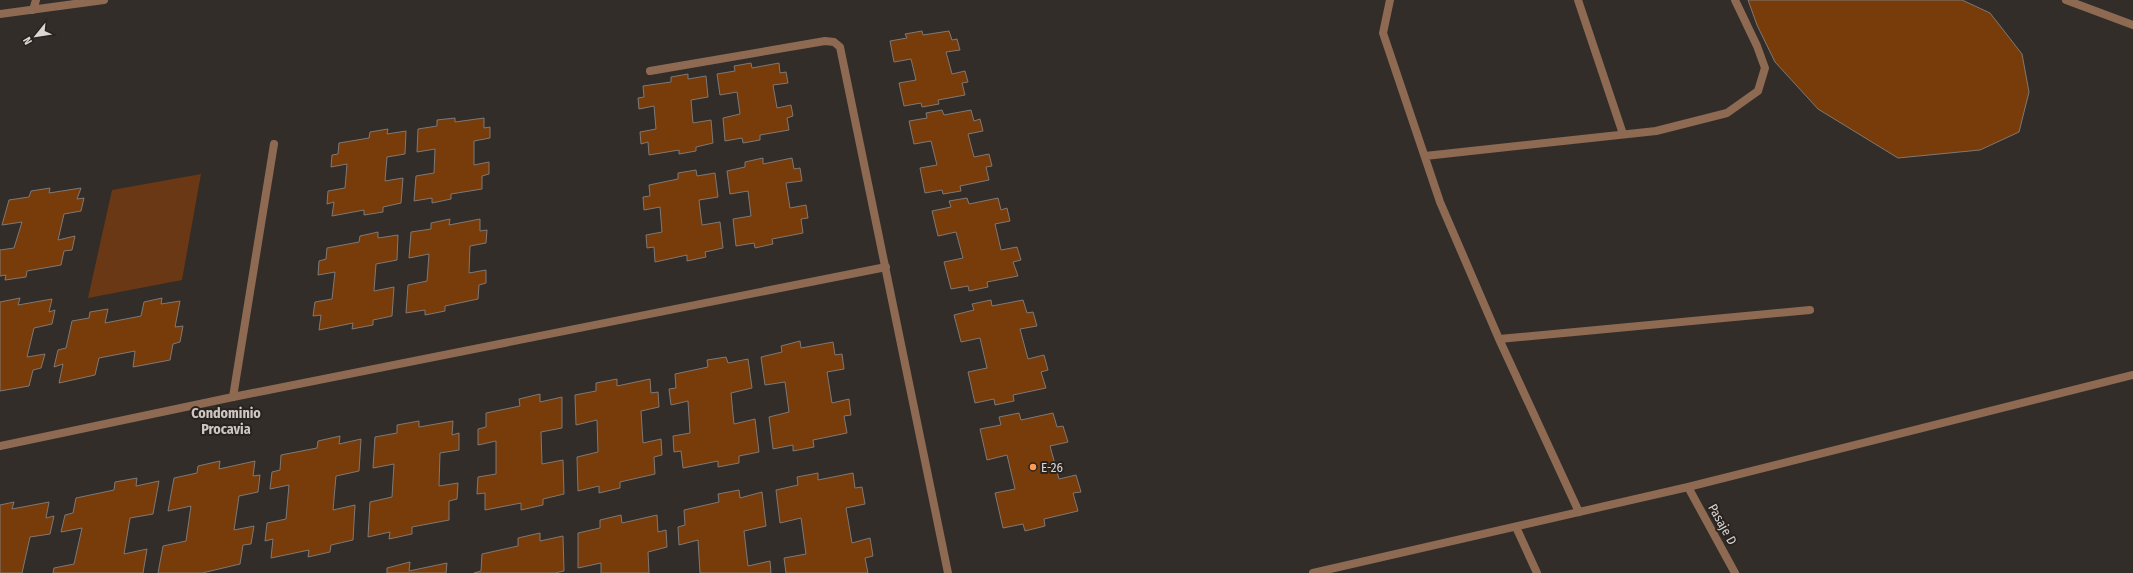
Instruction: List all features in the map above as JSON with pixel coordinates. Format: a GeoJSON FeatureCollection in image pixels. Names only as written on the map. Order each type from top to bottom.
{"type":"FeatureCollection","features":[{"type":"Feature","properties":{"kind":"street"},"geometry":{"type":"LineString","coordinates":[[33,10],[36,0]]}},
{"type":"Feature","properties":{"kind":"street"},"geometry":{"type":"LineString","coordinates":[[0,14],[104,0]]}},
{"type":"Feature","properties":{"kind":"street"},"geometry":{"type":"LineString","coordinates":[[1390,0],[1383,33],[1440,202],[1499,339],[1579,512]]}},
{"type":"Feature","properties":{"kind":"street"},"geometry":{"type":"LineString","coordinates":[[1578,0],[1623,134]]}},
{"type":"Feature","properties":{"kind":"street"},"geometry":{"type":"LineString","coordinates":[[1425,156],[1656,130],[1727,113],[1758,91],[1765,68],[1757,46],[1735,0]]}},
{"type":"Feature","properties":{"kind":"street"},"geometry":{"type":"LineString","coordinates":[[2066,0],[2133,25]]}},
{"type":"Feature","properties":{"kind":"street"},"geometry":{"type":"LineString","coordinates":[[650,71],[819,42],[830,41],[837,44],[843,55],[948,573]]}},
{"type":"Feature","properties":{"kind":"street"},"geometry":{"type":"LineString","coordinates":[[234,397],[274,144]]}},
{"type":"Feature","properties":{"kind":"street"},"geometry":{"type":"LineString","coordinates":[[0,446],[234,397],[886,267]]}},
{"type":"Feature","properties":{"kind":"street"},"geometry":{"type":"LineString","coordinates":[[1499,339],[1810,310]]}},
{"type":"Feature","properties":{"kind":"street"},"geometry":{"type":"LineString","coordinates":[[1312,573],[1688,487],[2133,375]]}},
{"type":"Feature","properties":{"kind":"street","name":"Pasaje D"},"geometry":{"type":"LineString","coordinates":[[1688,487],[1735,573]]}},
{"type":"Feature","properties":{"kind":"street"},"geometry":{"type":"LineString","coordinates":[[1516,527],[1537,573]]}},
{"type":"Feature","properties":{"kind":"shaded area"},"geometry":{"type":"Polygon","coordinates":[[[201,174],[182,280],[88,298],[112,190],[201,174]]]}},
{"type":"Feature","properties":{"kind":"building"},"geometry":{"type":"Polygon","coordinates":[[[1748,0],[1962,0],[1990,13],[2022,54],[2029,92],[2019,132],[1980,150],[1898,158],[1818,109],[1775,62],[1757,25],[1748,0]]]}},
{"type":"Feature","properties":{"kind":"building"},"geometry":{"type":"Polygon","coordinates":[[[922,31],[923,35],[949,31],[952,40],[957,39],[960,50],[946,52],[952,74],[965,71],[968,82],[962,83],[965,95],[938,100],[939,104],[922,107],[921,103],[904,106],[899,83],[916,80],[911,59],[894,62],[890,41],[907,38],[905,34],[922,31]]]}},
{"type":"Feature","properties":{"kind":"building"},"geometry":{"type":"Polygon","coordinates":[[[751,63],[752,68],[779,63],[780,73],[786,72],[788,83],[773,85],[777,108],[791,105],[793,116],[787,118],[789,130],[760,135],[760,140],[743,143],[742,138],[725,141],[723,118],[740,114],[737,92],[720,95],[717,74],[735,71],[734,66],[751,63]]]}},
{"type":"Feature","properties":{"kind":"building"},"geometry":{"type":"Polygon","coordinates":[[[688,74],[688,79],[706,76],[708,97],[691,100],[693,123],[711,120],[713,143],[696,147],[696,151],[679,154],[679,150],[649,155],[648,142],[641,144],[640,132],[656,129],[654,106],[639,109],[638,98],[644,97],[643,86],[671,82],[671,77],[688,74]]]}},
{"type":"Feature","properties":{"kind":"building"},"geometry":{"type":"Polygon","coordinates":[[[942,110],[944,115],[971,110],[974,121],[980,119],[983,131],[968,134],[974,157],[989,154],[992,166],[986,167],[989,180],[960,186],[961,191],[943,194],[942,190],[925,193],[920,168],[937,165],[931,141],[914,144],[909,121],[927,118],[926,113],[942,110]]]}},
{"type":"Feature","properties":{"kind":"building"},"geometry":{"type":"Polygon","coordinates":[[[455,118],[455,122],[484,118],[484,128],[490,127],[490,138],[474,141],[474,165],[489,162],[489,174],[482,176],[482,189],[451,194],[451,199],[432,203],[432,198],[414,201],[416,176],[434,173],[435,149],[417,152],[418,129],[437,126],[437,120],[455,118]]]}},
{"type":"Feature","properties":{"kind":"building"},"geometry":{"type":"Polygon","coordinates":[[[388,129],[387,134],[406,131],[405,154],[387,157],[385,181],[403,178],[401,203],[383,207],[383,212],[364,215],[364,210],[332,216],[334,202],[327,204],[328,191],[345,188],[347,164],[331,167],[332,155],[338,154],[339,143],[369,138],[370,132],[388,129]]]}},
{"type":"Feature","properties":{"kind":"building"},"geometry":{"type":"Polygon","coordinates":[[[763,158],[763,164],[792,158],[794,169],[800,168],[802,181],[786,183],[790,208],[806,205],[808,218],[801,219],[803,233],[772,239],[773,244],[755,248],[754,243],[736,246],[733,219],[751,216],[748,191],[730,194],[727,171],[745,167],[745,162],[763,158]]]}},
{"type":"Feature","properties":{"kind":"building"},"geometry":{"type":"Polygon","coordinates":[[[696,170],[697,176],[715,173],[718,197],[699,200],[702,225],[720,222],[723,248],[705,252],[706,257],[687,261],[687,255],[655,262],[654,247],[647,248],[646,235],[662,232],[660,207],[644,210],[643,197],[650,196],[649,185],[678,179],[678,173],[696,170]]]}},
{"type":"Feature","properties":{"kind":"building"},"geometry":{"type":"Polygon","coordinates":[[[50,188],[49,193],[81,188],[77,199],[84,198],[81,211],[64,214],[58,240],[75,236],[72,250],[64,251],[61,265],[27,271],[26,277],[5,280],[6,275],[0,276],[0,250],[14,248],[22,222],[2,225],[9,200],[29,197],[31,191],[50,188]]]}},
{"type":"Feature","properties":{"kind":"building"},"geometry":{"type":"Polygon","coordinates":[[[967,198],[969,204],[998,198],[1001,210],[1007,208],[1010,221],[995,224],[1001,250],[1017,247],[1021,260],[1013,262],[1018,276],[987,282],[988,287],[969,291],[968,286],[951,289],[944,262],[963,258],[956,232],[938,236],[932,211],[951,207],[949,201],[967,198]]]}},
{"type":"Feature","properties":{"kind":"building"},"geometry":{"type":"Polygon","coordinates":[[[450,219],[449,225],[480,219],[480,231],[487,230],[486,243],[470,246],[469,273],[486,270],[486,283],[479,285],[478,299],[445,306],[445,311],[425,315],[425,310],[406,313],[408,285],[427,281],[429,254],[409,258],[411,232],[431,229],[431,223],[450,219]]]}},
{"type":"Feature","properties":{"kind":"building"},"geometry":{"type":"Polygon","coordinates":[[[378,232],[378,238],[398,235],[397,260],[376,264],[374,291],[394,287],[392,316],[373,320],[373,325],[352,329],[353,323],[319,330],[321,315],[313,316],[315,302],[332,299],[335,272],[318,275],[319,261],[326,259],[327,248],[359,242],[360,236],[378,232]]]}},
{"type":"Feature","properties":{"kind":"building"},"geometry":{"type":"Polygon","coordinates":[[[20,298],[18,305],[52,299],[49,312],[55,310],[52,324],[34,328],[27,357],[45,354],[41,368],[33,370],[29,386],[0,391],[0,302],[20,298]]]}},
{"type":"Feature","properties":{"kind":"building"},"geometry":{"type":"Polygon","coordinates":[[[162,298],[161,304],[180,301],[175,327],[183,326],[180,342],[173,344],[170,360],[133,367],[135,351],[99,358],[95,375],[59,383],[63,364],[54,367],[58,350],[66,348],[72,321],[89,318],[90,312],[108,309],[105,323],[141,316],[144,302],[162,298]]]}},
{"type":"Feature","properties":{"kind":"building"},"geometry":{"type":"Polygon","coordinates":[[[991,300],[992,306],[1023,300],[1027,313],[1033,312],[1037,326],[1020,329],[1028,359],[1044,355],[1048,370],[1041,372],[1046,388],[1013,395],[1014,401],[995,405],[994,399],[975,403],[968,372],[987,368],[980,338],[961,342],[954,315],[974,310],[972,304],[991,300]]]}},
{"type":"Feature","properties":{"kind":"building"},"geometry":{"type":"Polygon","coordinates":[[[800,341],[801,348],[833,342],[835,355],[842,354],[844,369],[827,372],[832,403],[849,399],[851,415],[844,416],[847,433],[813,440],[814,447],[793,451],[793,445],[773,449],[769,417],[789,412],[785,382],[765,385],[761,357],[782,352],[781,346],[800,341]]]}},
{"type":"Feature","properties":{"kind":"building"},"geometry":{"type":"Polygon","coordinates":[[[726,357],[728,363],[748,359],[752,388],[731,393],[734,424],[755,419],[759,452],[739,456],[739,463],[718,467],[718,461],[683,468],[681,451],[674,452],[673,436],[690,433],[688,401],[671,405],[669,389],[676,388],[675,374],[708,367],[707,360],[726,357]]]}},
{"type":"Feature","properties":{"kind":"building"},"geometry":{"type":"Polygon","coordinates":[[[617,379],[617,386],[650,379],[651,393],[658,392],[659,407],[641,411],[643,443],[661,439],[662,455],[654,457],[655,474],[620,482],[620,488],[599,493],[599,486],[578,491],[577,457],[598,452],[597,420],[576,425],[575,395],[596,391],[596,383],[617,379]]]}},
{"type":"Feature","properties":{"kind":"building"},"geometry":{"type":"Polygon","coordinates":[[[540,394],[540,402],[562,397],[562,428],[541,432],[542,464],[563,460],[564,494],[543,499],[543,505],[521,510],[521,503],[485,510],[485,493],[477,494],[478,477],[496,474],[496,441],[478,445],[478,429],[486,427],[486,413],[520,406],[519,399],[540,394]]]}},
{"type":"Feature","properties":{"kind":"building","name":"E-26"},"geometry":{"type":"Polygon","coordinates":[[[1019,413],[1021,420],[1053,413],[1057,427],[1063,426],[1068,442],[1050,446],[1059,479],[1076,475],[1081,492],[1073,493],[1078,511],[1044,519],[1045,526],[1025,531],[1023,524],[1003,528],[995,493],[1015,489],[1007,455],[987,460],[980,429],[1001,425],[999,417],[1019,413]]]}},
{"type":"Feature","properties":{"kind":"building"},"geometry":{"type":"Polygon","coordinates":[[[419,421],[419,427],[453,421],[452,435],[459,433],[459,450],[440,453],[439,486],[458,483],[457,499],[449,501],[449,520],[412,527],[412,534],[389,539],[390,532],[368,537],[370,502],[392,497],[394,464],[373,468],[375,437],[397,433],[397,425],[419,421]]]}},
{"type":"Feature","properties":{"kind":"building"},"geometry":{"type":"Polygon","coordinates":[[[340,436],[339,444],[361,439],[359,471],[336,476],[333,510],[355,505],[353,540],[331,545],[330,552],[308,557],[309,550],[271,558],[273,539],[265,541],[267,523],[286,519],[289,485],[270,489],[272,472],[280,470],[281,455],[317,448],[318,441],[340,436]]]}},
{"type":"Feature","properties":{"kind":"building"},"geometry":{"type":"Polygon","coordinates":[[[220,461],[219,469],[255,461],[253,476],[260,475],[258,492],[239,496],[234,530],[254,526],[251,544],[243,545],[240,564],[202,573],[158,573],[163,546],[186,541],[191,506],[168,511],[174,478],[197,473],[198,466],[220,461]]]}},
{"type":"Feature","properties":{"kind":"building"},"geometry":{"type":"Polygon","coordinates":[[[818,473],[818,480],[853,473],[855,488],[862,487],[865,504],[846,508],[852,543],[870,538],[873,556],[865,558],[868,573],[786,573],[784,558],[806,554],[801,518],[780,523],[776,490],[798,485],[797,477],[818,473]]]}},
{"type":"Feature","properties":{"kind":"building"},"geometry":{"type":"Polygon","coordinates":[[[137,478],[136,486],[159,481],[153,514],[130,518],[124,554],[147,549],[143,573],[53,573],[54,568],[74,564],[82,528],[61,532],[65,515],[73,513],[76,498],[114,490],[115,482],[137,478]]]}},
{"type":"Feature","properties":{"kind":"building"},"geometry":{"type":"Polygon","coordinates":[[[739,490],[740,498],[762,492],[766,526],[744,531],[748,566],[770,561],[771,573],[700,573],[698,540],[679,545],[678,527],[685,525],[684,510],[719,502],[718,494],[739,490]]]}},
{"type":"Feature","properties":{"kind":"building"},"geometry":{"type":"Polygon","coordinates":[[[14,502],[12,509],[49,502],[46,518],[54,516],[50,534],[30,537],[22,573],[0,573],[0,505],[14,502]]]}},
{"type":"Feature","properties":{"kind":"building"},"geometry":{"type":"Polygon","coordinates":[[[621,515],[622,523],[657,515],[658,532],[666,530],[667,547],[648,552],[649,573],[601,573],[601,563],[578,568],[578,533],[600,528],[600,520],[621,515]]]}},
{"type":"Feature","properties":{"kind":"building"},"geometry":{"type":"Polygon","coordinates":[[[540,533],[540,541],[563,536],[564,571],[555,573],[474,573],[481,571],[482,554],[518,546],[518,538],[540,533]]]}},
{"type":"Feature","properties":{"kind":"building"},"geometry":{"type":"Polygon","coordinates":[[[410,562],[409,571],[447,563],[446,573],[387,573],[387,568],[410,562]]]}},
{"type":"Feature","properties":{"kind":"place","name":"E-26"},"geometry":{"type":"Point","coordinates":[1033,467]}},
{"type":"Feature","properties":{"kind":"district","name":"Condominio Procavia"},"geometry":{"type":"Point","coordinates":[226,422]}}]}
